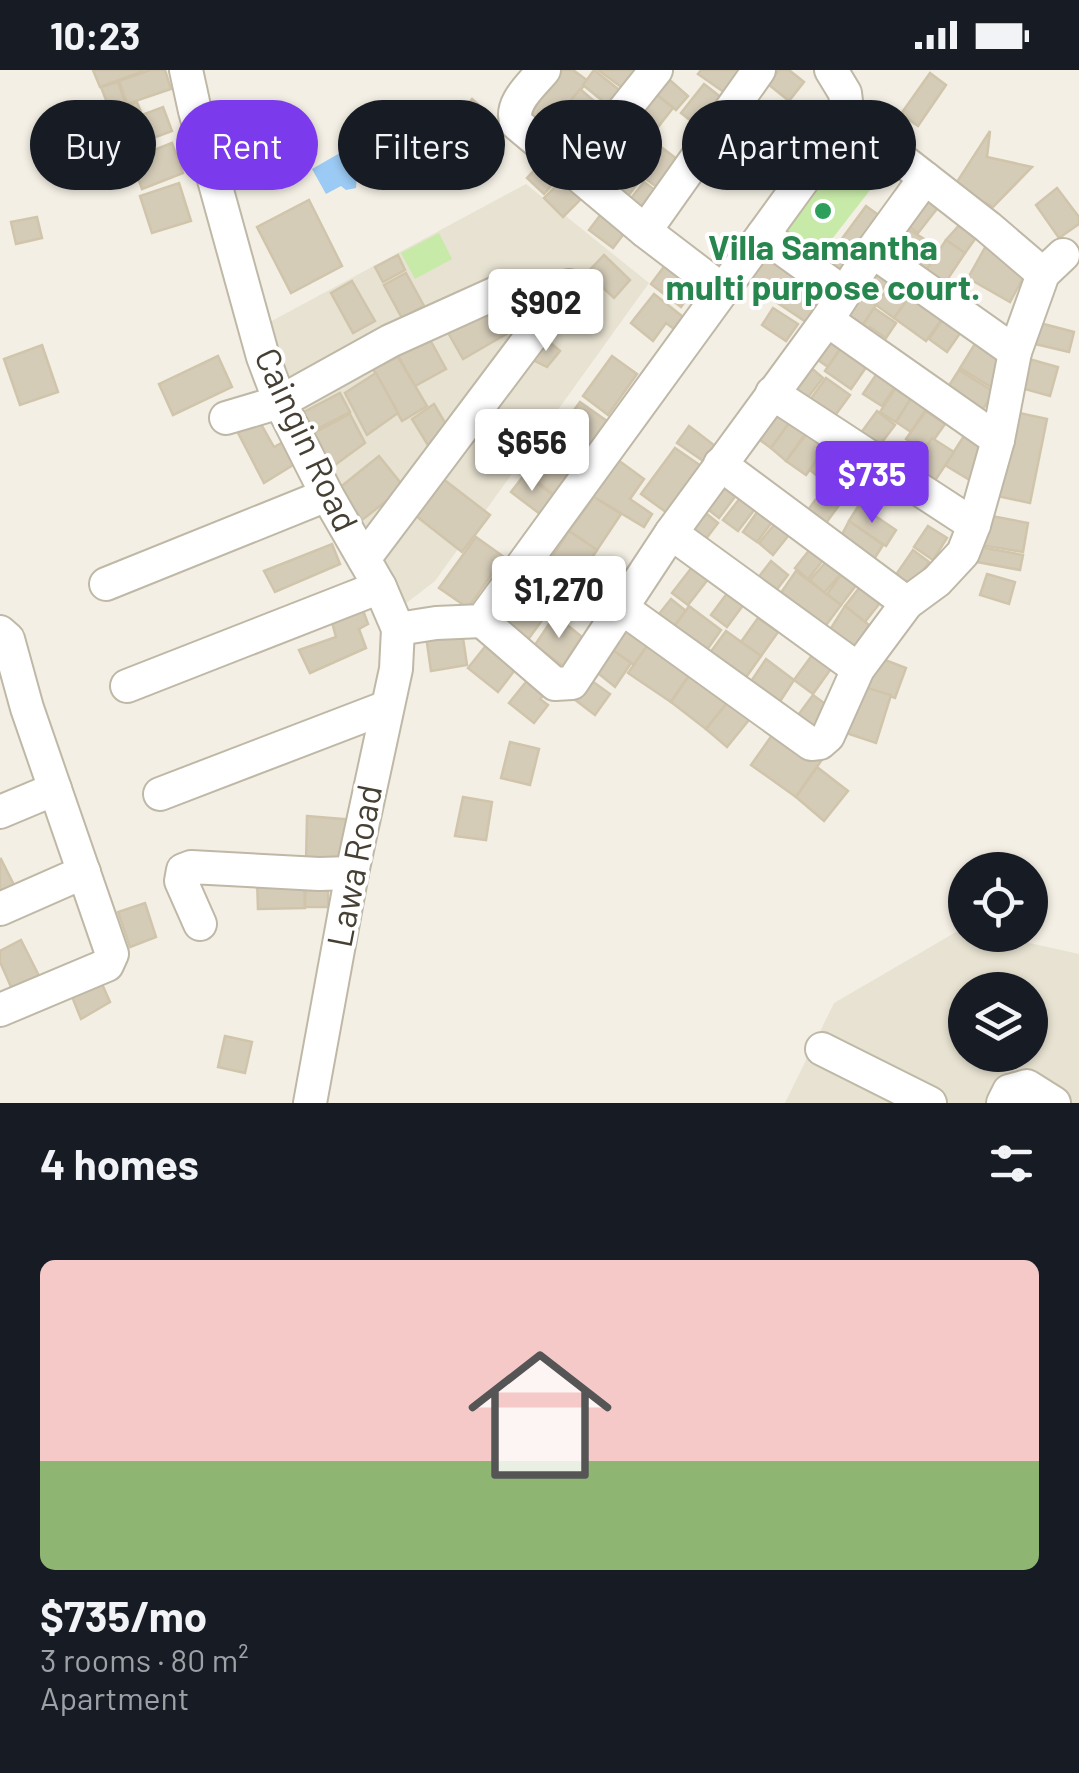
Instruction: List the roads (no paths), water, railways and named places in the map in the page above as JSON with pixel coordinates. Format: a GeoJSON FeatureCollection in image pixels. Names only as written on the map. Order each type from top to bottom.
{"type":"FeatureCollection","features":[{"type":"Feature","properties":{"kind":"street","name":"Caingin Road"},"geometry":{"type":"LineString","coordinates":[[186,70],[258,340],[280,402],[398,629]]}},
{"type":"Feature","properties":{"kind":"street"},"geometry":{"type":"LineString","coordinates":[[525,131],[513,116],[516,105],[544,70]]}},
{"type":"Feature","properties":{"kind":"street"},"geometry":{"type":"LineString","coordinates":[[632,100],[656,70]]}},
{"type":"Feature","properties":{"kind":"street"},"geometry":{"type":"LineString","coordinates":[[645,231],[759,70]]}},
{"type":"Feature","properties":{"kind":"street"},"geometry":{"type":"LineString","coordinates":[[831,70],[846,100]]}},
{"type":"Feature","properties":{"kind":"street"},"geometry":{"type":"LineString","coordinates":[[622,608],[811,744],[820,743],[828,736],[858,669],[907,603],[937,581],[962,554],[998,440],[1016,352],[1053,265],[916,171]]}},
{"type":"Feature","properties":{"kind":"street"},"geometry":{"type":"LineString","coordinates":[[398,629],[482,621],[555,684],[572,683],[671,533],[925,178]]}},
{"type":"Feature","properties":{"kind":"street"},"geometry":{"type":"LineString","coordinates":[[595,190],[721,289]]}},
{"type":"Feature","properties":{"kind":"street"},"geometry":{"type":"LineString","coordinates":[[482,621],[795,190]]}},
{"type":"Feature","properties":{"kind":"street"},"geometry":{"type":"LineString","coordinates":[[762,235],[836,306],[998,440]]}},
{"type":"Feature","properties":{"kind":"street"},"geometry":{"type":"LineString","coordinates":[[872,251],[1016,352]]}},
{"type":"Feature","properties":{"kind":"street"},"geometry":{"type":"LineString","coordinates":[[127,686],[372,573],[560,298],[505,289],[390,342],[280,402],[226,418]]}},
{"type":"Feature","properties":{"kind":"street"},"geometry":{"type":"LineString","coordinates":[[772,392],[974,525]]}},
{"type":"Feature","properties":{"kind":"street"},"geometry":{"type":"LineString","coordinates":[[720,464],[907,603]]}},
{"type":"Feature","properties":{"kind":"street"},"geometry":{"type":"LineString","coordinates":[[106,584],[327,495]]}},
{"type":"Feature","properties":{"kind":"street"},"geometry":{"type":"LineString","coordinates":[[671,533],[858,669]]}},
{"type":"Feature","properties":{"kind":"street","name":"Lawa Road"},"geometry":{"type":"LineString","coordinates":[[310,1103],[352,873],[396,669],[398,629]]}},
{"type":"Feature","properties":{"kind":"street"},"geometry":{"type":"LineString","coordinates":[[0,632],[8,639],[13,714],[55,789],[112,954],[107,965],[0,1010]]}},
{"type":"Feature","properties":{"kind":"street"},"geometry":{"type":"LineString","coordinates":[[160,794],[387,707]]}},
{"type":"Feature","properties":{"kind":"street"},"geometry":{"type":"LineString","coordinates":[[0,812],[55,789]]}},
{"type":"Feature","properties":{"kind":"street"},"geometry":{"type":"LineString","coordinates":[[200,924],[181,881],[183,870],[190,866],[352,873]]}},
{"type":"Feature","properties":{"kind":"street"},"geometry":{"type":"LineString","coordinates":[[0,909],[84,872]]}},
{"type":"Feature","properties":{"kind":"street"},"geometry":{"type":"LineString","coordinates":[[822,1050],[876,1092],[930,1103]]}},
{"type":"Feature","properties":{"kind":"street"},"geometry":{"type":"LineString","coordinates":[[1002,1103],[1009,1092],[1027,1086],[1054,1103]]}},
{"type":"Feature","properties":{"kind":"water"},"geometry":{"type":"Polygon","coordinates":[[[338,154],[338,188],[326,194],[318,180],[318,166],[338,154]]]}},
{"type":"Feature","properties":{"kind":"place","name":"Villa Samantha multi purpose court."},"geometry":{"type":"Point","coordinates":[823,211]}}]}
